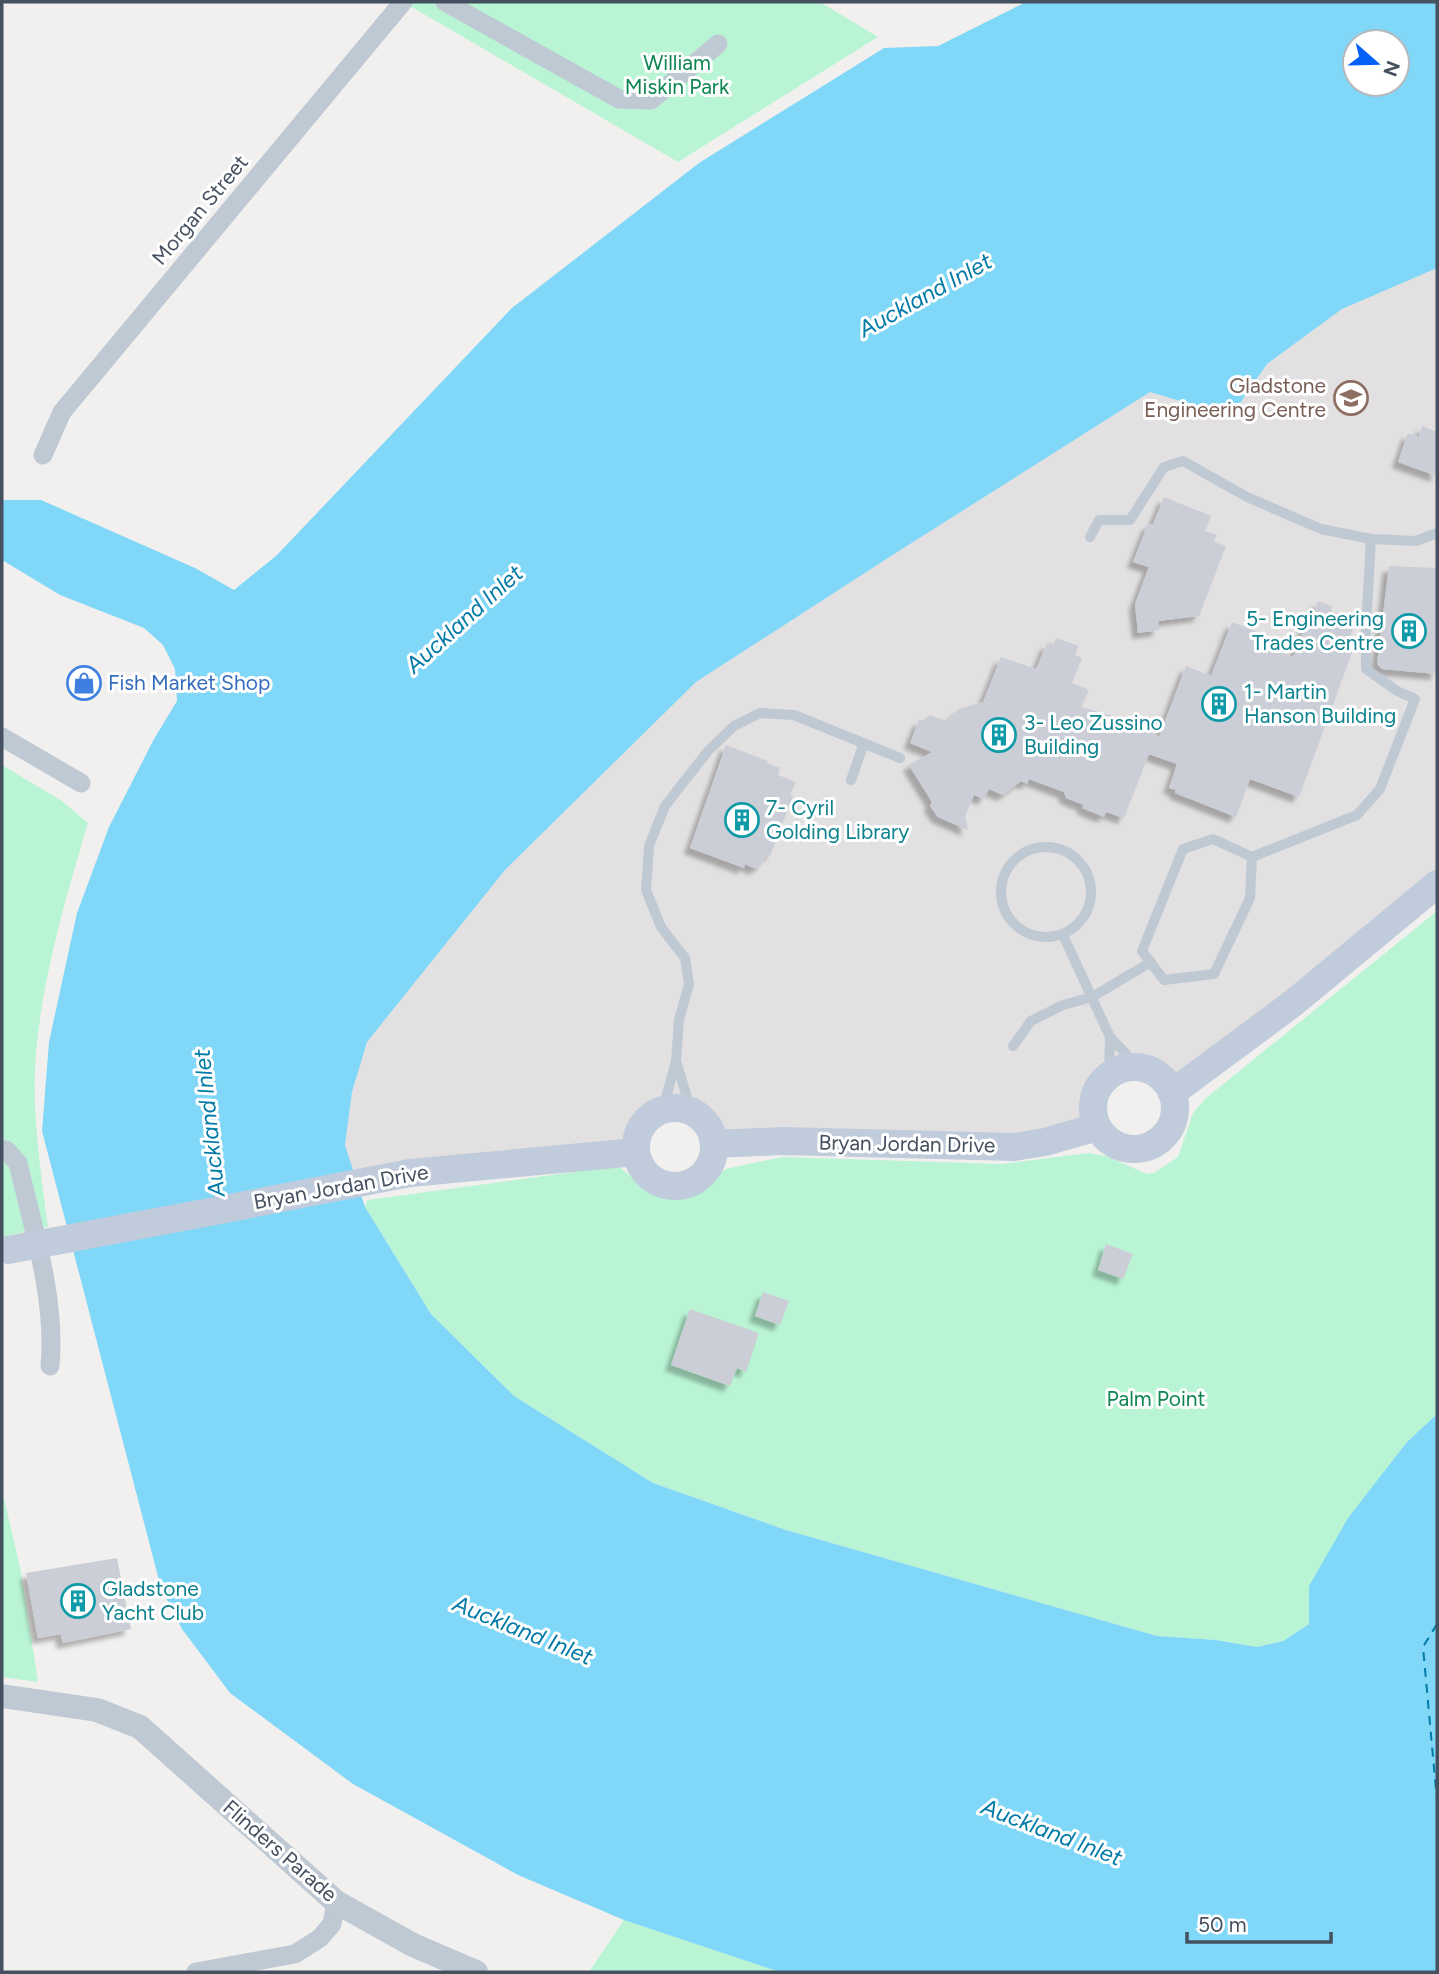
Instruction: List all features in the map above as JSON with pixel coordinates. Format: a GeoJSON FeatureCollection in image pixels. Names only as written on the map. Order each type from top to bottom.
{"type":"FeatureCollection","features":[{"type":"Feature","properties":{"kind":"main road"},"geometry":{"type":"LineString","coordinates":[[1172,1093],[1292,1004],[1437,884]]}},
{"type":"Feature","properties":{"kind":"main road"},"geometry":{"type":"LineString","coordinates":[[1138,1067],[1152,1071],[1165,1081],[1172,1093],[1174,1117],[1170,1128],[1154,1144],[1141,1149],[1128,1149],[1115,1146],[1104,1138],[1093,1113],[1094,1099],[1099,1085],[1109,1074],[1122,1068],[1138,1067]]}},
{"type":"Feature","properties":{"kind":"main road"},"geometry":{"type":"LineString","coordinates":[[677,1110],[702,1119],[711,1130],[714,1144],[713,1158],[707,1170],[698,1179],[685,1185],[672,1186],[647,1176],[639,1165],[636,1138],[651,1115],[677,1110]]}},
{"type":"Feature","properties":{"kind":"main road","name":"Bryan Jordan Drive"},"geometry":{"type":"LineString","coordinates":[[714,1144],[783,1141],[1014,1147],[1045,1142],[1097,1127]]}},
{"type":"Feature","properties":{"kind":"main road","name":"Bryan Jordan Drive"},"geometry":{"type":"LineString","coordinates":[[4,1252],[410,1173],[636,1152]]}},
{"type":"Feature","properties":{"kind":"street","name":"Morgan Street"},"geometry":{"type":"LineString","coordinates":[[43,455],[62,412],[404,2]]}},
{"type":"Feature","properties":{"kind":"street"},"geometry":{"type":"LineString","coordinates":[[445,2],[619,99],[652,100],[718,44]]}},
{"type":"Feature","properties":{"kind":"street"},"geometry":{"type":"LineString","coordinates":[[2,737],[81,783]]}},
{"type":"Feature","properties":{"kind":"street"},"geometry":{"type":"LineString","coordinates":[[2,1150],[6,1150],[18,1163],[39,1254],[49,1304],[52,1340],[50,1366]]}},
{"type":"Feature","properties":{"kind":"street","name":"Flinders Parade"},"geometry":{"type":"LineString","coordinates":[[2,1696],[97,1710],[140,1727],[336,1902],[413,1945],[476,1972]]}},
{"type":"Feature","properties":{"kind":"street"},"geometry":{"type":"LineString","coordinates":[[196,1972],[295,1954],[320,1938],[332,1924],[336,1902]]}},
{"type":"Feature","properties":{"kind":"lane"},"geometry":{"type":"LineString","coordinates":[[1090,537],[1099,520],[1130,520],[1164,467],[1183,461],[1247,497],[1321,529],[1371,538],[1416,541],[1437,533]]}},
{"type":"Feature","properties":{"kind":"lane"},"geometry":{"type":"LineString","coordinates":[[1252,857],[1250,898],[1214,974],[1164,980],[1142,951],[1183,849],[1213,839],[1252,857],[1357,816],[1380,789],[1415,699],[1397,691],[1366,669],[1371,538]]}},
{"type":"Feature","properties":{"kind":"lane"},"geometry":{"type":"LineString","coordinates":[[677,1110],[679,1020],[690,984],[685,958],[661,927],[646,890],[649,846],[665,806],[708,751],[734,726],[760,713],[794,715],[900,758]]}},
{"type":"Feature","properties":{"kind":"lane"},"geometry":{"type":"LineString","coordinates":[[850,780],[864,743]]}},
{"type":"Feature","properties":{"kind":"lane"},"geometry":{"type":"LineString","coordinates":[[1046,847],[1075,857],[1085,869],[1091,884],[1091,899],[1086,914],[1077,926],[1063,934],[1042,937],[1022,931],[1011,921],[1004,908],[1003,880],[1009,867],[1032,850],[1046,847]]}},
{"type":"Feature","properties":{"kind":"lane"},"geometry":{"type":"LineString","coordinates":[[1063,934],[1110,1037],[1138,1067]]}},
{"type":"Feature","properties":{"kind":"lane"},"geometry":{"type":"LineString","coordinates":[[1013,1046],[1031,1021],[1063,1005],[1092,997],[1151,962]]}},
{"type":"Feature","properties":{"kind":"lane"},"geometry":{"type":"LineString","coordinates":[[1109,1074],[1110,1037]]}},
{"type":"Feature","properties":{"kind":"lane"},"geometry":{"type":"LineString","coordinates":[[676,1061],[677,1110]]}},
{"type":"Feature","properties":{"kind":"shaded area"},"geometry":{"type":"Polygon","coordinates":[[[1437,266],[1437,884],[1172,1093],[1165,1081],[1152,1071],[1138,1067],[1123,1068],[1109,1075],[1099,1085],[1093,1113],[1097,1127],[1045,1142],[714,1144],[711,1130],[702,1119],[691,1111],[677,1107],[663,1109],[651,1115],[636,1138],[636,1152],[357,1183],[345,1145],[352,1092],[367,1042],[505,870],[696,682],[1150,392],[1190,404],[1234,412],[1267,364],[1342,309],[1437,266]]]}},
{"type":"Feature","properties":{"kind":"green space","name":"William Miskin Park"},"geometry":{"type":"Polygon","coordinates":[[[403,2],[820,2],[878,37],[678,162],[403,2]]]}},
{"type":"Feature","properties":{"kind":"green space"},"geometry":{"type":"Polygon","coordinates":[[[2,765],[62,801],[88,823],[54,944],[38,1037],[35,1108],[48,1227],[2,1237],[2,765]]]}},
{"type":"Feature","properties":{"kind":"green space","name":"Palm Point"},"geometry":{"type":"Polygon","coordinates":[[[1437,911],[1437,1414],[1407,1442],[1309,1586],[1309,1624],[1283,1641],[1257,1647],[1216,1640],[1157,1636],[786,1530],[653,1483],[514,1396],[431,1314],[365,1207],[367,1200],[618,1166],[654,1195],[690,1193],[726,1169],[782,1157],[1002,1164],[1089,1153],[1106,1156],[1147,1174],[1154,1173],[1178,1157],[1193,1113],[1206,1098],[1437,911]]]}},
{"type":"Feature","properties":{"kind":"green space"},"geometry":{"type":"Polygon","coordinates":[[[2,1490],[21,1572],[38,1682],[2,1677],[2,1490]]]}},
{"type":"Feature","properties":{"kind":"green space"},"geometry":{"type":"Polygon","coordinates":[[[624,1920],[780,1972],[589,1972],[624,1920]]]}},
{"type":"Feature","properties":{"kind":"water","name":"Auckland Inlet"},"geometry":{"type":"Polygon","coordinates":[[[1026,2],[1437,2],[1437,268],[1342,309],[1267,364],[1234,412],[1190,404],[1150,392],[696,682],[505,870],[367,1042],[352,1092],[345,1145],[365,1207],[431,1314],[514,1396],[653,1483],[786,1530],[1157,1636],[1216,1640],[1257,1647],[1283,1641],[1309,1624],[1309,1586],[1348,1518],[1407,1442],[1437,1414],[1437,1972],[780,1972],[624,1920],[518,1875],[353,1784],[230,1693],[182,1629],[161,1588],[42,1131],[49,1042],[77,913],[109,827],[154,739],[177,701],[175,669],[163,645],[144,628],[60,595],[2,560],[2,500],[41,500],[195,568],[234,590],[277,555],[512,308],[699,163],[884,48],[938,46],[1026,2]]]}},
{"type":"Feature","properties":{"kind":"building"},"geometry":{"type":"Polygon","coordinates":[[[1422,426],[1437,432],[1437,476],[1398,462],[1408,433],[1419,437],[1422,426]]]}},
{"type":"Feature","properties":{"kind":"building"},"geometry":{"type":"Polygon","coordinates":[[[1164,497],[1211,516],[1205,531],[1217,535],[1214,542],[1226,546],[1199,616],[1158,621],[1159,630],[1138,633],[1135,604],[1149,567],[1133,562],[1148,524],[1153,524],[1164,497]]]}},
{"type":"Feature","properties":{"kind":"building","name":"5- Engineering Trades Centre"},"geometry":{"type":"Polygon","coordinates":[[[1389,566],[1437,568],[1437,674],[1382,669],[1377,664],[1389,566]]]}},
{"type":"Feature","properties":{"kind":"building"},"geometry":{"type":"Polygon","coordinates":[[[1318,601],[1332,606],[1331,611],[1356,620],[1346,647],[1353,650],[1299,797],[1250,779],[1236,817],[1175,793],[1176,790],[1169,788],[1177,764],[1149,754],[1124,818],[1106,812],[1104,817],[1082,808],[1084,805],[1066,798],[1064,792],[1029,779],[1027,784],[1021,781],[1003,795],[989,789],[984,799],[974,795],[965,816],[968,830],[938,817],[909,765],[932,752],[910,743],[919,720],[922,721],[930,715],[947,721],[959,709],[983,702],[1001,657],[1036,669],[1047,643],[1053,645],[1056,638],[1079,646],[1075,655],[1082,658],[1072,683],[1089,690],[1081,707],[1136,722],[1159,737],[1186,666],[1211,676],[1232,622],[1265,635],[1265,647],[1293,657],[1318,601]]]}},
{"type":"Feature","properties":{"kind":"building","name":"7- Cyril Golding Library"},"geometry":{"type":"Polygon","coordinates":[[[726,745],[768,761],[767,763],[780,768],[778,775],[796,782],[770,856],[766,854],[761,866],[758,865],[756,869],[745,864],[744,868],[690,848],[726,745]]]}},
{"type":"Feature","properties":{"kind":"building"},"geometry":{"type":"Polygon","coordinates":[[[1106,1244],[1133,1254],[1123,1279],[1098,1270],[1106,1244]]]}},
{"type":"Feature","properties":{"kind":"building"},"geometry":{"type":"Polygon","coordinates":[[[763,1292],[789,1301],[780,1325],[755,1316],[763,1292]]]}},
{"type":"Feature","properties":{"kind":"building"},"geometry":{"type":"Polygon","coordinates":[[[690,1309],[759,1333],[746,1372],[737,1368],[730,1386],[671,1365],[690,1309]]]}},
{"type":"Feature","properties":{"kind":"building","name":"Gladstone Yacht Club"},"geometry":{"type":"Polygon","coordinates":[[[117,1558],[131,1629],[63,1643],[61,1634],[38,1638],[26,1573],[117,1558]]]}},
{"type":"Feature","properties":{"kind":"ferry route"},"geometry":{"type":"LineString","coordinates":[[1437,1624],[1423,1647],[1437,1801]]}},
{"type":"Feature","properties":{"kind":"place","name":"Gladstone Engineering Centre"},"geometry":{"type":"Point","coordinates":[1351,398]}},
{"type":"Feature","properties":{"kind":"place","name":"5- Engineering Trades Centre"},"geometry":{"type":"Point","coordinates":[1409,631]}},
{"type":"Feature","properties":{"kind":"place","name":"Fish Market Shop"},"geometry":{"type":"Point","coordinates":[84,683]}},
{"type":"Feature","properties":{"kind":"place","name":"1- Martin Hanson Building"},"geometry":{"type":"Point","coordinates":[1219,704]}},
{"type":"Feature","properties":{"kind":"place","name":"3- Leo Zussino Building"},"geometry":{"type":"Point","coordinates":[999,735]}},
{"type":"Feature","properties":{"kind":"place","name":"7- Cyril Golding Library"},"geometry":{"type":"Point","coordinates":[742,820]}},
{"type":"Feature","properties":{"kind":"place","name":"Gladstone Yacht Club"},"geometry":{"type":"Point","coordinates":[78,1601]}}]}
